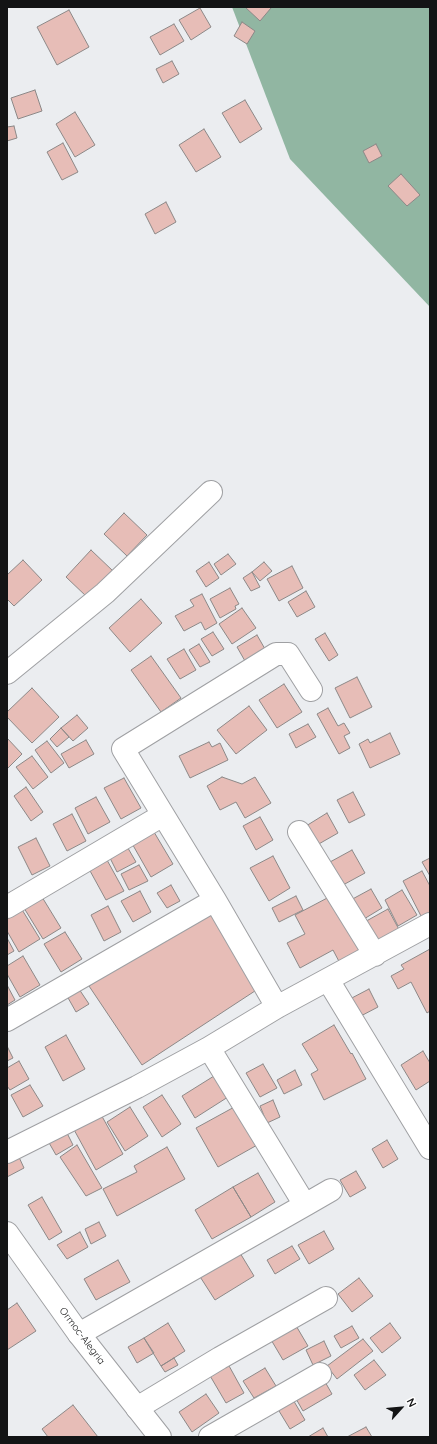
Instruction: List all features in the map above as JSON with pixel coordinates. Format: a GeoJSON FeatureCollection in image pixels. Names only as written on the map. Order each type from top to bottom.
{"type":"FeatureCollection","features":[{"type":"Feature","properties":{"kind":"street"},"geometry":{"type":"LineString","coordinates":[[7,673],[105,593],[211,492]]}},
{"type":"Feature","properties":{"kind":"street"},"geometry":{"type":"LineString","coordinates":[[277,1007],[215,900],[123,749],[276,654],[288,654],[311,690]]}},
{"type":"Feature","properties":{"kind":"street"},"geometry":{"type":"LineString","coordinates":[[7,907],[163,815]]}},
{"type":"Feature","properties":{"kind":"street"},"geometry":{"type":"LineString","coordinates":[[299,832],[375,955]]}},
{"type":"Feature","properties":{"kind":"street"},"geometry":{"type":"LineString","coordinates":[[7,1020],[215,900]]}},
{"type":"Feature","properties":{"kind":"street"},"geometry":{"type":"LineString","coordinates":[[7,1152],[137,1087],[209,1048],[277,1007],[430,924]]}},
{"type":"Feature","properties":{"kind":"street"},"geometry":{"type":"LineString","coordinates":[[328,980],[430,1148]]}},
{"type":"Feature","properties":{"kind":"street"},"geometry":{"type":"LineString","coordinates":[[209,1048],[304,1204]]}},
{"type":"Feature","properties":{"kind":"street"},"geometry":{"type":"LineString","coordinates":[[79,1334],[304,1204],[331,1190]]}},
{"type":"Feature","properties":{"kind":"street","name":"Ormoc-Alegria"},"geometry":{"type":"LineString","coordinates":[[7,1233],[79,1334],[160,1437]]}},
{"type":"Feature","properties":{"kind":"street"},"geometry":{"type":"LineString","coordinates":[[137,1408],[220,1358],[326,1298]]}},
{"type":"Feature","properties":{"kind":"street"},"geometry":{"type":"LineString","coordinates":[[210,1437],[320,1374]]}},
{"type":"Feature","properties":{"kind":"green space"},"geometry":{"type":"Polygon","coordinates":[[[232,7],[430,7],[430,307],[290,159],[232,7]]]}},
{"type":"Feature","properties":{"kind":"building"},"geometry":{"type":"Polygon","coordinates":[[[245,7],[270,7],[271,8],[260,21],[245,7]]]}},
{"type":"Feature","properties":{"kind":"building"},"geometry":{"type":"Polygon","coordinates":[[[200,8],[211,27],[191,40],[179,20],[200,8]]]}},
{"type":"Feature","properties":{"kind":"building"},"geometry":{"type":"Polygon","coordinates":[[[69,10],[89,47],[57,65],[37,27],[69,10]]]}},
{"type":"Feature","properties":{"kind":"building"},"geometry":{"type":"Polygon","coordinates":[[[242,22],[255,31],[247,44],[234,36],[242,22]]]}},
{"type":"Feature","properties":{"kind":"building"},"geometry":{"type":"Polygon","coordinates":[[[174,24],[184,41],[160,55],[150,37],[174,24]]]}},
{"type":"Feature","properties":{"kind":"building"},"geometry":{"type":"Polygon","coordinates":[[[172,61],[179,74],[163,83],[156,69],[172,61]]]}},
{"type":"Feature","properties":{"kind":"building"},"geometry":{"type":"Polygon","coordinates":[[[35,90],[42,111],[18,119],[11,98],[35,90]]]}},
{"type":"Feature","properties":{"kind":"building"},"geometry":{"type":"Polygon","coordinates":[[[245,100],[262,129],[240,143],[222,113],[245,100]]]}},
{"type":"Feature","properties":{"kind":"building"},"geometry":{"type":"Polygon","coordinates":[[[75,112],[95,145],[75,157],[56,124],[75,112]]]}},
{"type":"Feature","properties":{"kind":"building"},"geometry":{"type":"Polygon","coordinates":[[[14,126],[17,138],[7,141],[7,127],[14,126]]]}},
{"type":"Feature","properties":{"kind":"building"},"geometry":{"type":"Polygon","coordinates":[[[204,129],[221,157],[196,172],[179,145],[204,129]]]}},
{"type":"Feature","properties":{"kind":"building"},"geometry":{"type":"Polygon","coordinates":[[[63,143],[78,172],[62,180],[47,152],[63,143]]]}},
{"type":"Feature","properties":{"kind":"building"},"geometry":{"type":"Polygon","coordinates":[[[376,144],[382,156],[369,163],[363,151],[376,144]]]}},
{"type":"Feature","properties":{"kind":"building"},"geometry":{"type":"Polygon","coordinates":[[[401,174],[420,195],[407,206],[388,186],[401,174]]]}},
{"type":"Feature","properties":{"kind":"building"},"geometry":{"type":"Polygon","coordinates":[[[166,202],[176,222],[155,234],[145,214],[166,202]]]}},
{"type":"Feature","properties":{"kind":"building"},"geometry":{"type":"Polygon","coordinates":[[[124,513],[147,535],[127,556],[104,534],[124,513]]]}},
{"type":"Feature","properties":{"kind":"building"},"geometry":{"type":"Polygon","coordinates":[[[91,550],[113,571],[87,597],[66,577],[91,550]]]}},
{"type":"Feature","properties":{"kind":"building"},"geometry":{"type":"Polygon","coordinates":[[[228,554],[236,564],[221,575],[214,564],[228,554]]]}},
{"type":"Feature","properties":{"kind":"building"},"geometry":{"type":"Polygon","coordinates":[[[23,560],[42,580],[14,606],[7,599],[7,575],[23,560]]]}},
{"type":"Feature","properties":{"kind":"building"},"geometry":{"type":"Polygon","coordinates":[[[209,562],[219,578],[206,587],[196,571],[209,562]]]}},
{"type":"Feature","properties":{"kind":"building"},"geometry":{"type":"Polygon","coordinates":[[[264,562],[272,571],[260,581],[252,572],[264,562]]]}},
{"type":"Feature","properties":{"kind":"building"},"geometry":{"type":"Polygon","coordinates":[[[292,566],[303,588],[279,601],[267,579],[292,566]]]}},
{"type":"Feature","properties":{"kind":"building"},"geometry":{"type":"Polygon","coordinates":[[[252,572],[260,587],[251,591],[243,578],[252,572]]]}},
{"type":"Feature","properties":{"kind":"building"},"geometry":{"type":"Polygon","coordinates":[[[230,588],[239,604],[235,606],[236,609],[220,618],[210,599],[230,588]]]}},
{"type":"Feature","properties":{"kind":"building"},"geometry":{"type":"Polygon","coordinates":[[[306,591],[315,607],[297,617],[288,602],[306,591]]]}},
{"type":"Feature","properties":{"kind":"building"},"geometry":{"type":"Polygon","coordinates":[[[202,594],[217,623],[205,630],[201,622],[184,631],[175,616],[194,606],[190,600],[202,594]]]}},
{"type":"Feature","properties":{"kind":"building"},"geometry":{"type":"Polygon","coordinates":[[[141,599],[162,623],[130,652],[109,628],[141,599]]]}},
{"type":"Feature","properties":{"kind":"building"},"geometry":{"type":"Polygon","coordinates":[[[242,608],[256,628],[232,644],[219,624],[242,608]]]}},
{"type":"Feature","properties":{"kind":"building"},"geometry":{"type":"Polygon","coordinates":[[[213,632],[224,649],[212,656],[201,639],[213,632]]]}},
{"type":"Feature","properties":{"kind":"building"},"geometry":{"type":"Polygon","coordinates":[[[325,633],[338,655],[329,661],[315,639],[325,633]]]}},
{"type":"Feature","properties":{"kind":"building"},"geometry":{"type":"Polygon","coordinates":[[[257,635],[265,649],[245,661],[237,647],[257,635]]]}},
{"type":"Feature","properties":{"kind":"building"},"geometry":{"type":"Polygon","coordinates":[[[199,644],[210,662],[200,667],[189,650],[199,644]]]}},
{"type":"Feature","properties":{"kind":"building"},"geometry":{"type":"Polygon","coordinates":[[[184,649],[196,670],[180,679],[167,659],[184,649]]]}},
{"type":"Feature","properties":{"kind":"building"},"geometry":{"type":"Polygon","coordinates":[[[151,656],[181,698],[161,712],[131,670],[151,656]]]}},
{"type":"Feature","properties":{"kind":"building"},"geometry":{"type":"Polygon","coordinates":[[[357,677],[372,707],[350,718],[335,688],[357,677]]]}},
{"type":"Feature","properties":{"kind":"building"},"geometry":{"type":"Polygon","coordinates":[[[284,684],[302,712],[277,728],[259,700],[284,684]]]}},
{"type":"Feature","properties":{"kind":"building"},"geometry":{"type":"Polygon","coordinates":[[[32,688],[59,717],[32,743],[7,717],[7,712],[32,688]]]}},
{"type":"Feature","properties":{"kind":"building"},"geometry":{"type":"Polygon","coordinates":[[[249,706],[267,730],[236,754],[217,730],[249,706]]]}},
{"type":"Feature","properties":{"kind":"building"},"geometry":{"type":"Polygon","coordinates":[[[328,708],[338,726],[344,723],[350,733],[344,736],[350,748],[339,754],[317,714],[328,708]]]}},
{"type":"Feature","properties":{"kind":"building"},"geometry":{"type":"Polygon","coordinates":[[[77,715],[88,728],[73,741],[61,728],[77,715]]]}},
{"type":"Feature","properties":{"kind":"building"},"geometry":{"type":"Polygon","coordinates":[[[308,724],[316,737],[296,748],[289,734],[308,724]]]}},
{"type":"Feature","properties":{"kind":"building"},"geometry":{"type":"Polygon","coordinates":[[[61,728],[69,737],[57,747],[50,739],[61,728]]]}},
{"type":"Feature","properties":{"kind":"building"},"geometry":{"type":"Polygon","coordinates":[[[390,733],[400,754],[370,768],[359,744],[368,739],[370,743],[390,733]]]}},
{"type":"Feature","properties":{"kind":"building"},"geometry":{"type":"Polygon","coordinates":[[[7,738],[22,754],[8,768],[7,767],[7,738]]]}},
{"type":"Feature","properties":{"kind":"building"},"geometry":{"type":"Polygon","coordinates":[[[86,740],[94,754],[69,768],[61,754],[86,740]]]}},
{"type":"Feature","properties":{"kind":"building"},"geometry":{"type":"Polygon","coordinates":[[[47,741],[64,763],[51,773],[35,750],[47,741]]]}},
{"type":"Feature","properties":{"kind":"building"},"geometry":{"type":"Polygon","coordinates":[[[209,742],[212,747],[220,743],[228,760],[190,778],[179,756],[209,742]]]}},
{"type":"Feature","properties":{"kind":"building"},"geometry":{"type":"Polygon","coordinates":[[[32,756],[48,777],[33,789],[16,767],[32,756]]]}},
{"type":"Feature","properties":{"kind":"building"},"geometry":{"type":"Polygon","coordinates":[[[222,777],[242,784],[255,777],[271,803],[245,818],[236,802],[220,810],[207,786],[222,777]]]}},
{"type":"Feature","properties":{"kind":"building"},"geometry":{"type":"Polygon","coordinates":[[[124,778],[141,808],[121,819],[104,788],[124,778]]]}},
{"type":"Feature","properties":{"kind":"building"},"geometry":{"type":"Polygon","coordinates":[[[26,787],[43,812],[31,821],[14,796],[26,787]]]}},
{"type":"Feature","properties":{"kind":"building"},"geometry":{"type":"Polygon","coordinates":[[[353,792],[365,815],[349,823],[337,800],[353,792]]]}},
{"type":"Feature","properties":{"kind":"building"},"geometry":{"type":"Polygon","coordinates":[[[96,797],[110,822],[88,834],[75,808],[96,797]]]}},
{"type":"Feature","properties":{"kind":"building"},"geometry":{"type":"Polygon","coordinates":[[[327,813],[338,833],[317,845],[306,826],[327,813]]]}},
{"type":"Feature","properties":{"kind":"building"},"geometry":{"type":"Polygon","coordinates":[[[72,814],[86,841],[67,851],[53,824],[72,814]]]}},
{"type":"Feature","properties":{"kind":"building"},"geometry":{"type":"Polygon","coordinates":[[[260,817],[273,840],[256,850],[243,826],[260,817]]]}},
{"type":"Feature","properties":{"kind":"building"},"geometry":{"type":"Polygon","coordinates":[[[151,827],[173,864],[151,877],[130,840],[151,827]]]}},
{"type":"Feature","properties":{"kind":"building"},"geometry":{"type":"Polygon","coordinates":[[[36,838],[50,866],[32,875],[18,847],[36,838]]]}},
{"type":"Feature","properties":{"kind":"building"},"geometry":{"type":"Polygon","coordinates":[[[125,843],[136,862],[117,872],[107,852],[125,843]]]}},
{"type":"Feature","properties":{"kind":"building"},"geometry":{"type":"Polygon","coordinates":[[[352,850],[365,873],[343,885],[330,862],[352,850]]]}},
{"type":"Feature","properties":{"kind":"building"},"geometry":{"type":"Polygon","coordinates":[[[273,856],[290,888],[269,901],[250,868],[273,856]]]}},
{"type":"Feature","properties":{"kind":"building"},"geometry":{"type":"Polygon","coordinates":[[[430,858],[430,876],[422,862],[430,858]]]}},
{"type":"Feature","properties":{"kind":"building"},"geometry":{"type":"Polygon","coordinates":[[[107,860],[124,891],[106,900],[89,869],[107,860]]]}},
{"type":"Feature","properties":{"kind":"building"},"geometry":{"type":"Polygon","coordinates":[[[139,865],[148,881],[129,890],[121,874],[139,865]]]}},
{"type":"Feature","properties":{"kind":"building"},"geometry":{"type":"Polygon","coordinates":[[[422,871],[430,886],[430,913],[422,918],[403,881],[422,871]]]}},
{"type":"Feature","properties":{"kind":"building"},"geometry":{"type":"Polygon","coordinates":[[[171,885],[180,901],[167,908],[157,893],[171,885]]]}},
{"type":"Feature","properties":{"kind":"building"},"geometry":{"type":"Polygon","coordinates":[[[371,889],[382,908],[359,922],[347,902],[371,889]]]}},
{"type":"Feature","properties":{"kind":"building"},"geometry":{"type":"Polygon","coordinates":[[[402,890],[417,915],[398,926],[385,900],[402,890]]]}},
{"type":"Feature","properties":{"kind":"building"},"geometry":{"type":"Polygon","coordinates":[[[140,891],[151,912],[133,922],[121,901],[140,891]]]}},
{"type":"Feature","properties":{"kind":"building"},"geometry":{"type":"Polygon","coordinates":[[[296,896],[303,910],[279,922],[272,908],[296,896]]]}},
{"type":"Feature","properties":{"kind":"building"},"geometry":{"type":"Polygon","coordinates":[[[331,896],[369,956],[343,969],[333,950],[300,968],[287,943],[305,934],[295,915],[331,896]]]}},
{"type":"Feature","properties":{"kind":"building"},"geometry":{"type":"Polygon","coordinates":[[[42,897],[61,928],[43,939],[24,908],[42,897]]]}},
{"type":"Feature","properties":{"kind":"building"},"geometry":{"type":"Polygon","coordinates":[[[108,906],[121,932],[104,941],[91,915],[108,906]]]}},
{"type":"Feature","properties":{"kind":"building"},"geometry":{"type":"Polygon","coordinates":[[[209,907],[261,987],[142,1065],[89,986],[209,907]]]}},
{"type":"Feature","properties":{"kind":"building"},"geometry":{"type":"Polygon","coordinates":[[[21,908],[40,939],[19,952],[7,931],[7,917],[21,908]]]}},
{"type":"Feature","properties":{"kind":"building"},"geometry":{"type":"Polygon","coordinates":[[[388,909],[403,937],[375,951],[361,924],[388,909]]]}},
{"type":"Feature","properties":{"kind":"building"},"geometry":{"type":"Polygon","coordinates":[[[65,932],[82,959],[61,972],[44,944],[65,932]]]}},
{"type":"Feature","properties":{"kind":"building"},"geometry":{"type":"Polygon","coordinates":[[[7,938],[14,951],[7,955],[7,938]]]}},
{"type":"Feature","properties":{"kind":"building"},"geometry":{"type":"Polygon","coordinates":[[[430,949],[430,1011],[427,1013],[411,982],[398,989],[391,976],[404,969],[401,965],[430,949]]]}},
{"type":"Feature","properties":{"kind":"building"},"geometry":{"type":"Polygon","coordinates":[[[23,956],[40,985],[20,997],[7,974],[7,966],[23,956]]]}},
{"type":"Feature","properties":{"kind":"building"},"geometry":{"type":"Polygon","coordinates":[[[7,985],[15,1000],[7,1005],[7,985]]]}},
{"type":"Feature","properties":{"kind":"building"},"geometry":{"type":"Polygon","coordinates":[[[79,989],[89,1004],[76,1012],[67,996],[79,989]]]}},
{"type":"Feature","properties":{"kind":"building"},"geometry":{"type":"Polygon","coordinates":[[[369,989],[378,1007],[357,1018],[348,1000],[369,989]]]}},
{"type":"Feature","properties":{"kind":"building"},"geometry":{"type":"Polygon","coordinates":[[[334,1025],[351,1054],[352,1053],[366,1079],[324,1100],[311,1074],[318,1070],[302,1044],[334,1025]]]}},
{"type":"Feature","properties":{"kind":"building"},"geometry":{"type":"Polygon","coordinates":[[[66,1035],[85,1069],[63,1081],[45,1047],[66,1035]]]}},
{"type":"Feature","properties":{"kind":"building"},"geometry":{"type":"Polygon","coordinates":[[[7,1046],[13,1058],[7,1061],[7,1046]]]}},
{"type":"Feature","properties":{"kind":"building"},"geometry":{"type":"Polygon","coordinates":[[[423,1051],[430,1063],[430,1081],[416,1090],[401,1065],[423,1051]]]}},
{"type":"Feature","properties":{"kind":"building"},"geometry":{"type":"Polygon","coordinates":[[[19,1061],[29,1079],[10,1090],[7,1086],[7,1068],[19,1061]]]}},
{"type":"Feature","properties":{"kind":"building"},"geometry":{"type":"Polygon","coordinates":[[[263,1064],[277,1088],[260,1097],[246,1073],[263,1064]]]}},
{"type":"Feature","properties":{"kind":"building"},"geometry":{"type":"Polygon","coordinates":[[[295,1070],[302,1085],[284,1094],[277,1080],[295,1070]]]}},
{"type":"Feature","properties":{"kind":"building"},"geometry":{"type":"Polygon","coordinates":[[[214,1076],[228,1097],[195,1118],[182,1096],[214,1076]]]}},
{"type":"Feature","properties":{"kind":"building"},"geometry":{"type":"Polygon","coordinates":[[[30,1085],[43,1106],[23,1117],[11,1095],[30,1085]]]}},
{"type":"Feature","properties":{"kind":"building"},"geometry":{"type":"Polygon","coordinates":[[[162,1095],[181,1124],[162,1137],[143,1107],[162,1095]]]}},
{"type":"Feature","properties":{"kind":"building"},"geometry":{"type":"Polygon","coordinates":[[[273,1100],[280,1117],[267,1123],[260,1106],[273,1100]]]}},
{"type":"Feature","properties":{"kind":"building"},"geometry":{"type":"Polygon","coordinates":[[[238,1105],[259,1144],[218,1167],[196,1128],[238,1105]]]}},
{"type":"Feature","properties":{"kind":"building"},"geometry":{"type":"Polygon","coordinates":[[[130,1107],[148,1136],[125,1151],[107,1122],[130,1107]]]}},
{"type":"Feature","properties":{"kind":"building"},"geometry":{"type":"Polygon","coordinates":[[[99,1111],[123,1154],[96,1170],[72,1126],[99,1111]]]}},
{"type":"Feature","properties":{"kind":"building"},"geometry":{"type":"Polygon","coordinates":[[[66,1131],[73,1145],[56,1155],[48,1141],[66,1131]]]}},
{"type":"Feature","properties":{"kind":"building"},"geometry":{"type":"Polygon","coordinates":[[[387,1140],[398,1159],[383,1168],[372,1149],[387,1140]]]}},
{"type":"Feature","properties":{"kind":"building"},"geometry":{"type":"Polygon","coordinates":[[[77,1145],[102,1188],[86,1196],[60,1157],[77,1145]]]}},
{"type":"Feature","properties":{"kind":"building"},"geometry":{"type":"Polygon","coordinates":[[[167,1147],[185,1179],[117,1216],[103,1189],[137,1172],[134,1166],[167,1147]]]}},
{"type":"Feature","properties":{"kind":"building"},"geometry":{"type":"Polygon","coordinates":[[[18,1155],[24,1168],[7,1177],[7,1160],[18,1155]]]}},
{"type":"Feature","properties":{"kind":"building"},"geometry":{"type":"Polygon","coordinates":[[[356,1171],[366,1188],[350,1197],[340,1180],[356,1171]]]}},
{"type":"Feature","properties":{"kind":"building"},"geometry":{"type":"Polygon","coordinates":[[[258,1173],[275,1202],[251,1217],[233,1187],[258,1173]]]}},
{"type":"Feature","properties":{"kind":"building"},"geometry":{"type":"Polygon","coordinates":[[[233,1187],[251,1217],[212,1239],[195,1210],[233,1187]]]}},
{"type":"Feature","properties":{"kind":"building"},"geometry":{"type":"Polygon","coordinates":[[[42,1197],[62,1232],[49,1240],[28,1205],[42,1197]]]}},
{"type":"Feature","properties":{"kind":"building"},"geometry":{"type":"Polygon","coordinates":[[[99,1222],[106,1236],[91,1244],[85,1229],[99,1222]]]}},
{"type":"Feature","properties":{"kind":"building"},"geometry":{"type":"Polygon","coordinates":[[[324,1231],[334,1249],[309,1264],[298,1245],[324,1231]]]}},
{"type":"Feature","properties":{"kind":"building"},"geometry":{"type":"Polygon","coordinates":[[[80,1232],[88,1247],[67,1259],[57,1245],[80,1232]]]}},
{"type":"Feature","properties":{"kind":"building"},"geometry":{"type":"Polygon","coordinates":[[[292,1246],[300,1259],[275,1274],[267,1260],[292,1246]]]}},
{"type":"Feature","properties":{"kind":"building"},"geometry":{"type":"Polygon","coordinates":[[[237,1248],[254,1276],[215,1300],[197,1272],[237,1248]]]}},
{"type":"Feature","properties":{"kind":"building"},"geometry":{"type":"Polygon","coordinates":[[[118,1260],[130,1282],[96,1300],[84,1279],[118,1260]]]}},
{"type":"Feature","properties":{"kind":"building"},"geometry":{"type":"Polygon","coordinates":[[[359,1278],[373,1296],[352,1312],[338,1294],[359,1278]]]}},
{"type":"Feature","properties":{"kind":"building"},"geometry":{"type":"Polygon","coordinates":[[[17,1303],[36,1331],[7,1350],[7,1310],[17,1303]]]}},
{"type":"Feature","properties":{"kind":"building"},"geometry":{"type":"Polygon","coordinates":[[[168,1323],[185,1351],[161,1366],[144,1338],[168,1323]]]}},
{"type":"Feature","properties":{"kind":"building"},"geometry":{"type":"Polygon","coordinates":[[[390,1323],[401,1338],[382,1353],[370,1338],[390,1323]]]}},
{"type":"Feature","properties":{"kind":"building"},"geometry":{"type":"Polygon","coordinates":[[[295,1324],[308,1346],[283,1360],[270,1338],[295,1324]]]}},
{"type":"Feature","properties":{"kind":"building"},"geometry":{"type":"Polygon","coordinates":[[[352,1326],[359,1338],[341,1348],[334,1336],[352,1326]]]}},
{"type":"Feature","properties":{"kind":"building"},"geometry":{"type":"Polygon","coordinates":[[[144,1338],[154,1353],[137,1363],[128,1347],[144,1338]]]}},
{"type":"Feature","properties":{"kind":"building"},"geometry":{"type":"Polygon","coordinates":[[[363,1339],[373,1351],[337,1379],[327,1366],[363,1339]]]}},
{"type":"Feature","properties":{"kind":"building"},"geometry":{"type":"Polygon","coordinates":[[[324,1341],[331,1356],[313,1365],[306,1350],[324,1341]]]}},
{"type":"Feature","properties":{"kind":"building"},"geometry":{"type":"Polygon","coordinates":[[[174,1358],[178,1365],[165,1372],[161,1366],[174,1358]]]}},
{"type":"Feature","properties":{"kind":"building"},"geometry":{"type":"Polygon","coordinates":[[[374,1360],[386,1375],[365,1390],[354,1375],[374,1360]]]}},
{"type":"Feature","properties":{"kind":"building"},"geometry":{"type":"Polygon","coordinates":[[[228,1364],[244,1393],[226,1403],[209,1374],[228,1364]]]}},
{"type":"Feature","properties":{"kind":"building"},"geometry":{"type":"Polygon","coordinates":[[[265,1368],[276,1386],[254,1398],[243,1381],[265,1368]]]}},
{"type":"Feature","properties":{"kind":"building"},"geometry":{"type":"Polygon","coordinates":[[[324,1380],[332,1394],[303,1411],[295,1397],[324,1380]]]}},
{"type":"Feature","properties":{"kind":"building"},"geometry":{"type":"Polygon","coordinates":[[[206,1394],[219,1413],[192,1432],[179,1412],[206,1394]]]}},
{"type":"Feature","properties":{"kind":"building"},"geometry":{"type":"Polygon","coordinates":[[[292,1398],[305,1420],[290,1429],[276,1406],[292,1398]]]}},
{"type":"Feature","properties":{"kind":"building"},"geometry":{"type":"Polygon","coordinates":[[[73,1405],[98,1437],[48,1437],[42,1429],[73,1405]]]}},
{"type":"Feature","properties":{"kind":"building"},"geometry":{"type":"Polygon","coordinates":[[[366,1427],[372,1437],[347,1437],[366,1427]]]}},
{"type":"Feature","properties":{"kind":"building"},"geometry":{"type":"Polygon","coordinates":[[[323,1428],[328,1437],[308,1437],[323,1428]]]}}]}
